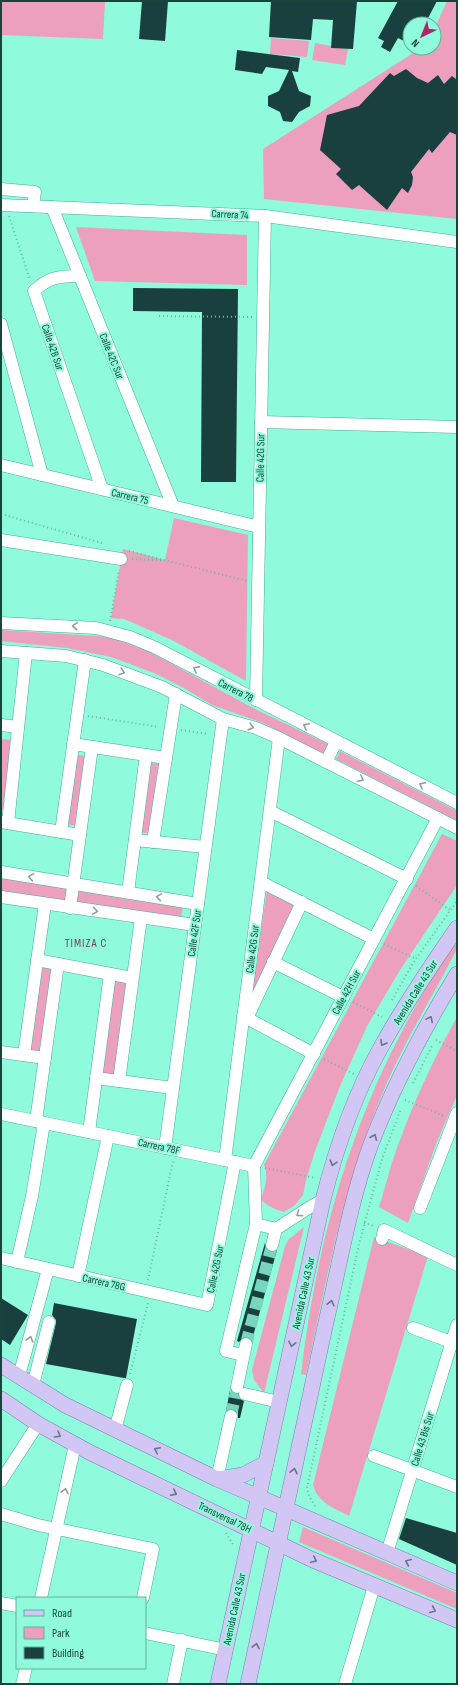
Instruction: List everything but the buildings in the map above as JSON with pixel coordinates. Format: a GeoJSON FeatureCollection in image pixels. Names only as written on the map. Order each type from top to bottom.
{"type":"FeatureCollection","features":[{"type":"Feature","properties":{"kind":"main road","name":"Avenida Calle 43 Sur"},"geometry":{"type":"LineString","coordinates":[[218,1684],[323,1200],[346,1124],[379,1050],[423,978],[457,928]]}},
{"type":"Feature","properties":{"kind":"main road"},"geometry":{"type":"LineString","coordinates":[[251,1683],[278,1543],[314,1376],[358,1185],[371,1144],[392,1094],[435,1011],[457,974]]}},
{"type":"Feature","properties":{"kind":"main road"},"geometry":{"type":"LineString","coordinates":[[1,1365],[65,1405],[217,1479],[457,1583]]}},
{"type":"Feature","properties":{"kind":"main road","name":"Transversal 78H"},"geometry":{"type":"LineString","coordinates":[[1,1399],[38,1424],[75,1445],[278,1543],[374,1586],[457,1620]]}},
{"type":"Feature","properties":{"kind":"main road"},"geometry":{"type":"LineString","coordinates":[[217,1479],[243,1475],[266,1463]]}},
{"type":"Feature","properties":{"kind":"street"},"geometry":{"type":"LineString","coordinates":[[1,189],[35,192],[34,206]]}},
{"type":"Feature","properties":{"kind":"street","name":"Carrera 74"},"geometry":{"type":"LineString","coordinates":[[3,205],[265,216],[457,242]]}},
{"type":"Feature","properties":{"kind":"street","name":"Calle 42C Sur"},"geometry":{"type":"LineString","coordinates":[[52,207],[173,506]]}},
{"type":"Feature","properties":{"kind":"street","name":"Calle 42G Sur"},"geometry":{"type":"LineString","coordinates":[[256,700],[265,216]]}},
{"type":"Feature","properties":{"kind":"street"},"geometry":{"type":"LineString","coordinates":[[34,291],[51,278],[62,276],[80,276]]}},
{"type":"Feature","properties":{"kind":"street","name":"Calle 42B Sur"},"geometry":{"type":"LineString","coordinates":[[34,291],[102,489]]}},
{"type":"Feature","properties":{"kind":"street"},"geometry":{"type":"LineString","coordinates":[[1,324],[42,475]]}},
{"type":"Feature","properties":{"kind":"street"},"geometry":{"type":"LineString","coordinates":[[261,422],[457,427]]}},
{"type":"Feature","properties":{"kind":"street","name":"Carrera 75"},"geometry":{"type":"LineString","coordinates":[[1,465],[259,527]]}},
{"type":"Feature","properties":{"kind":"street"},"geometry":{"type":"LineString","coordinates":[[1,540],[121,559]]}},
{"type":"Feature","properties":{"kind":"street","name":"Carrera 78"},"geometry":{"type":"LineString","coordinates":[[1,622],[78,626],[108,630],[154,647],[457,803]]}},
{"type":"Feature","properties":{"kind":"street"},"geometry":{"type":"LineString","coordinates":[[2,650],[85,660],[147,680],[223,719],[256,728],[279,738],[457,828]]}},
{"type":"Feature","properties":{"kind":"street"},"geometry":{"type":"LineString","coordinates":[[26,653],[18,727],[4,823],[80,835]]}},
{"type":"Feature","properties":{"kind":"street"},"geometry":{"type":"LineString","coordinates":[[61,832],[85,660]]}},
{"type":"Feature","properties":{"kind":"street"},"geometry":{"type":"LineString","coordinates":[[153,842],[176,694]]}},
{"type":"Feature","properties":{"kind":"street","name":"Calle 42F Sur"},"geometry":{"type":"LineString","coordinates":[[170,1149],[173,1088],[223,719]]}},
{"type":"Feature","properties":{"kind":"street"},"geometry":{"type":"LineString","coordinates":[[1,725],[18,727]]}},
{"type":"Feature","properties":{"kind":"street","name":"Calle 42G Sur"},"geometry":{"type":"LineString","coordinates":[[207,1305],[230,1161],[245,1017],[279,738]]}},
{"type":"Feature","properties":{"kind":"street"},"geometry":{"type":"LineString","coordinates":[[326,762],[336,742]]}},
{"type":"Feature","properties":{"kind":"street"},"geometry":{"type":"LineString","coordinates":[[73,744],[166,758]]}},
{"type":"Feature","properties":{"kind":"street"},"geometry":{"type":"LineString","coordinates":[[70,908],[92,747]]}},
{"type":"Feature","properties":{"kind":"street"},"geometry":{"type":"LineString","coordinates":[[128,892],[146,755]]}},
{"type":"Feature","properties":{"kind":"street"},"geometry":{"type":"LineString","coordinates":[[270,811],[407,879]]}},
{"type":"Feature","properties":{"kind":"street","name":"Calle 42H Sur"},"geometry":{"type":"LineString","coordinates":[[254,1166],[438,818]]}},
{"type":"Feature","properties":{"kind":"street"},"geometry":{"type":"LineString","coordinates":[[135,840],[205,847]]}},
{"type":"Feature","properties":{"kind":"street"},"geometry":{"type":"LineString","coordinates":[[1,872],[198,904]]}},
{"type":"Feature","properties":{"kind":"street"},"geometry":{"type":"LineString","coordinates":[[261,882],[374,939]]}},
{"type":"Feature","properties":{"kind":"street"},"geometry":{"type":"LineString","coordinates":[[1,897],[195,925]]}},
{"type":"Feature","properties":{"kind":"street"},"geometry":{"type":"LineString","coordinates":[[302,902],[245,1017],[314,1054]]}},
{"type":"Feature","properties":{"kind":"street"},"geometry":{"type":"LineString","coordinates":[[24,1056],[45,904]]}},
{"type":"Feature","properties":{"kind":"street"},"geometry":{"type":"LineString","coordinates":[[119,1081],[141,918]]}},
{"type":"Feature","properties":{"kind":"street"},"geometry":{"type":"LineString","coordinates":[[37,960],[132,978]]}},
{"type":"Feature","properties":{"kind":"street"},"geometry":{"type":"LineString","coordinates":[[273,962],[344,997]]}},
{"type":"Feature","properties":{"kind":"street"},"geometry":{"type":"LineString","coordinates":[[17,1262],[32,1196],[45,1058],[58,964]]}},
{"type":"Feature","properties":{"kind":"street"},"geometry":{"type":"LineString","coordinates":[[89,1132],[110,974]]}},
{"type":"Feature","properties":{"kind":"street"},"geometry":{"type":"LineString","coordinates":[[1,1052],[45,1058]]}},
{"type":"Feature","properties":{"kind":"street"},"geometry":{"type":"LineString","coordinates":[[96,1078],[173,1088]]}},
{"type":"Feature","properties":{"kind":"street","name":"Carrera 78F"},"geometry":{"type":"LineString","coordinates":[[1,1114],[254,1166]]}},
{"type":"Feature","properties":{"kind":"street"},"geometry":{"type":"LineString","coordinates":[[420,1208],[456,1118]]}},
{"type":"Feature","properties":{"kind":"street"},"geometry":{"type":"LineString","coordinates":[[78,1276],[108,1136]]}},
{"type":"Feature","properties":{"kind":"street"},"geometry":{"type":"LineString","coordinates":[[254,1166],[256,1224],[226,1351],[245,1349],[241,1391],[280,1402]]}},
{"type":"Feature","properties":{"kind":"street"},"geometry":{"type":"LineString","coordinates":[[272,1245],[276,1229],[323,1200]]}},
{"type":"Feature","properties":{"kind":"street"},"geometry":{"type":"LineString","coordinates":[[256,1224],[276,1229]]}},
{"type":"Feature","properties":{"kind":"street"},"geometry":{"type":"LineString","coordinates":[[383,1234],[457,1265]]}},
{"type":"Feature","properties":{"kind":"street","name":"Carrera 78G"},"geometry":{"type":"LineString","coordinates":[[1,1258],[207,1305]]}},
{"type":"Feature","properties":{"kind":"street"},"geometry":{"type":"LineString","coordinates":[[19,1376],[48,1269]]}},
{"type":"Feature","properties":{"kind":"street"},"geometry":{"type":"LineString","coordinates":[[33,1385],[49,1322]]}},
{"type":"Feature","properties":{"kind":"street","name":"Calle 43 Bis Sur"},"geometry":{"type":"LineString","coordinates":[[388,1553],[454,1343],[457,1325]]}},
{"type":"Feature","properties":{"kind":"street"},"geometry":{"type":"LineString","coordinates":[[413,1328],[454,1343]]}},
{"type":"Feature","properties":{"kind":"street"},"geometry":{"type":"LineString","coordinates":[[115,1430],[127,1385]]}},
{"type":"Feature","properties":{"kind":"street"},"geometry":{"type":"LineString","coordinates":[[217,1479],[231,1416]]}},
{"type":"Feature","properties":{"kind":"street"},"geometry":{"type":"LineString","coordinates":[[1,1481],[38,1424]]}},
{"type":"Feature","properties":{"kind":"street"},"geometry":{"type":"LineString","coordinates":[[41,1597],[75,1445]]}},
{"type":"Feature","properties":{"kind":"street"},"geometry":{"type":"LineString","coordinates":[[374,1456],[457,1487]]}},
{"type":"Feature","properties":{"kind":"street"},"geometry":{"type":"LineString","coordinates":[[1,1514],[21,1521],[153,1549],[143,1597]]}},
{"type":"Feature","properties":{"kind":"street"},"geometry":{"type":"LineString","coordinates":[[345,1684],[374,1586]]}},
{"type":"Feature","properties":{"kind":"street"},"geometry":{"type":"LineString","coordinates":[[1,1602],[16,1606]]}},
{"type":"Feature","properties":{"kind":"street"},"geometry":{"type":"LineString","coordinates":[[146,1633],[226,1650]]}},
{"type":"Feature","properties":{"kind":"street"},"geometry":{"type":"LineString","coordinates":[[173,1684],[182,1640]]}},
{"type":"Feature","properties":{"kind":"street"},"geometry":{"type":"LineString","coordinates":[[22,1684],[26,1669]]}},
{"type":"Feature","properties":{"kind":"path"},"geometry":{"type":"LineString","coordinates":[[3,205],[34,291]]}},
{"type":"Feature","properties":{"kind":"path"},"geometry":{"type":"LineString","coordinates":[[159,316],[263,317]]}},
{"type":"Feature","properties":{"kind":"path"},"geometry":{"type":"LineString","coordinates":[[108,630],[121,559],[165,560]]}},
{"type":"Feature","properties":{"kind":"path"},"geometry":{"type":"LineString","coordinates":[[77,715],[220,736]]}},
{"type":"Feature","properties":{"kind":"path"},"geometry":{"type":"LineString","coordinates":[[407,879],[450,910]]}},
{"type":"Feature","properties":{"kind":"path"},"geometry":{"type":"LineString","coordinates":[[374,939],[416,959]]}},
{"type":"Feature","properties":{"kind":"path"},"geometry":{"type":"LineString","coordinates":[[344,997],[382,1017]]}},
{"type":"Feature","properties":{"kind":"path"},"geometry":{"type":"LineString","coordinates":[[412,1086],[436,1040],[457,1051]]}},
{"type":"Feature","properties":{"kind":"path"},"geometry":{"type":"LineString","coordinates":[[314,1054],[354,1075]]}},
{"type":"Feature","properties":{"kind":"path"},"geometry":{"type":"LineString","coordinates":[[307,1488],[358,1244],[382,1159],[405,1100],[456,1118]]}},
{"type":"Feature","properties":{"kind":"path"},"geometry":{"type":"LineString","coordinates":[[127,1385],[148,1292],[170,1149]]}},
{"type":"Feature","properties":{"kind":"path"},"geometry":{"type":"LineString","coordinates":[[254,1166],[316,1178]]}},
{"type":"Feature","properties":{"kind":"green space"},"geometry":{"type":"Polygon","coordinates":[[[1,1],[105,1],[103,39],[1,35],[1,1]]]}},
{"type":"Feature","properties":{"kind":"green space"},"geometry":{"type":"Polygon","coordinates":[[[447,1],[457,1],[457,219],[264,199],[263,149],[408,56],[442,56],[442,16],[440,16],[447,1]]]}},
{"type":"Feature","properties":{"kind":"green space"},"geometry":{"type":"Polygon","coordinates":[[[271,38],[309,41],[307,57],[270,54],[271,38]]]}},
{"type":"Feature","properties":{"kind":"green space"},"geometry":{"type":"Polygon","coordinates":[[[315,43],[348,49],[345,65],[312,60],[315,43]]]}},
{"type":"Feature","properties":{"kind":"green space"},"geometry":{"type":"Polygon","coordinates":[[[76,227],[247,235],[247,285],[95,281],[76,227]]]}},
{"type":"Feature","properties":{"kind":"green space"},"geometry":{"type":"Polygon","coordinates":[[[174,518],[248,535],[246,681],[172,640],[124,619],[111,618],[123,549],[165,560],[174,518]]]}},
{"type":"Feature","properties":{"kind":"green space"},"geometry":{"type":"Polygon","coordinates":[[[1,630],[111,637],[148,651],[255,709],[328,744],[323,754],[263,723],[212,705],[184,688],[154,673],[111,657],[67,648],[1,641],[1,630]]]}},
{"type":"Feature","properties":{"kind":"green space"},"geometry":{"type":"Polygon","coordinates":[[[1,739],[13,740],[6,810],[1,809],[1,739]]]}},
{"type":"Feature","properties":{"kind":"green space"},"geometry":{"type":"Polygon","coordinates":[[[340,751],[457,811],[457,821],[336,759],[340,751]]]}},
{"type":"Feature","properties":{"kind":"green space"},"geometry":{"type":"Polygon","coordinates":[[[75,755],[88,756],[79,826],[66,824],[75,755]]]}},
{"type":"Feature","properties":{"kind":"green space"},"geometry":{"type":"Polygon","coordinates":[[[148,762],[162,764],[152,834],[139,832],[148,762]]]}},
{"type":"Feature","properties":{"kind":"green space"},"geometry":{"type":"Polygon","coordinates":[[[442,834],[457,841],[457,885],[400,970],[367,1026],[340,1086],[315,1151],[303,1195],[295,1205],[284,1212],[265,1204],[261,1199],[266,1178],[264,1165],[442,834]]]}},
{"type":"Feature","properties":{"kind":"green space"},"geometry":{"type":"Polygon","coordinates":[[[1,878],[183,905],[181,919],[1,892],[1,878]]]}},
{"type":"Feature","properties":{"kind":"green space"},"geometry":{"type":"Polygon","coordinates":[[[267,890],[298,904],[251,998],[267,890]]]}},
{"type":"Feature","properties":{"kind":"green space"},"geometry":{"type":"Polygon","coordinates":[[[455,944],[457,949],[403,1049],[372,1118],[348,1190],[306,1375],[301,1374],[309,1316],[320,1260],[334,1204],[351,1149],[371,1096],[396,1044],[423,993],[455,944]]]}},
{"type":"Feature","properties":{"kind":"green space"},"geometry":{"type":"Polygon","coordinates":[[[40,963],[53,965],[41,1056],[27,1054],[40,963]]]}},
{"type":"Feature","properties":{"kind":"green space"},"geometry":{"type":"Polygon","coordinates":[[[114,981],[127,983],[115,1075],[101,1073],[114,981]]]}},
{"type":"Feature","properties":{"kind":"green space"},"geometry":{"type":"Polygon","coordinates":[[[457,1017],[457,1095],[436,1144],[408,1223],[379,1207],[394,1158],[409,1117],[431,1066],[457,1017]]]}},
{"type":"Feature","properties":{"kind":"green space"},"geometry":{"type":"Polygon","coordinates":[[[304,1227],[264,1393],[254,1380],[252,1370],[285,1246],[289,1239],[304,1227]]]}},
{"type":"Feature","properties":{"kind":"green space"},"geometry":{"type":"Polygon","coordinates":[[[374,1237],[428,1256],[349,1516],[323,1501],[315,1491],[313,1485],[374,1237]]]}},
{"type":"Feature","properties":{"kind":"green space"},"geometry":{"type":"Polygon","coordinates":[[[303,1527],[457,1593],[457,1609],[299,1542],[303,1527]]]}},
{"type":"Feature","properties":{"kind":"tunnel"},"geometry":{"type":"LineString","coordinates":[[246,1344],[272,1245]]}},
{"type":"Feature","properties":{"kind":"tunnel"},"geometry":{"type":"LineString","coordinates":[[231,1416],[237,1387]]}},
{"type":"Feature","properties":{"kind":"district","name":"TIMIZA C"},"geometry":{"type":"Point","coordinates":[86,943]}}]}
